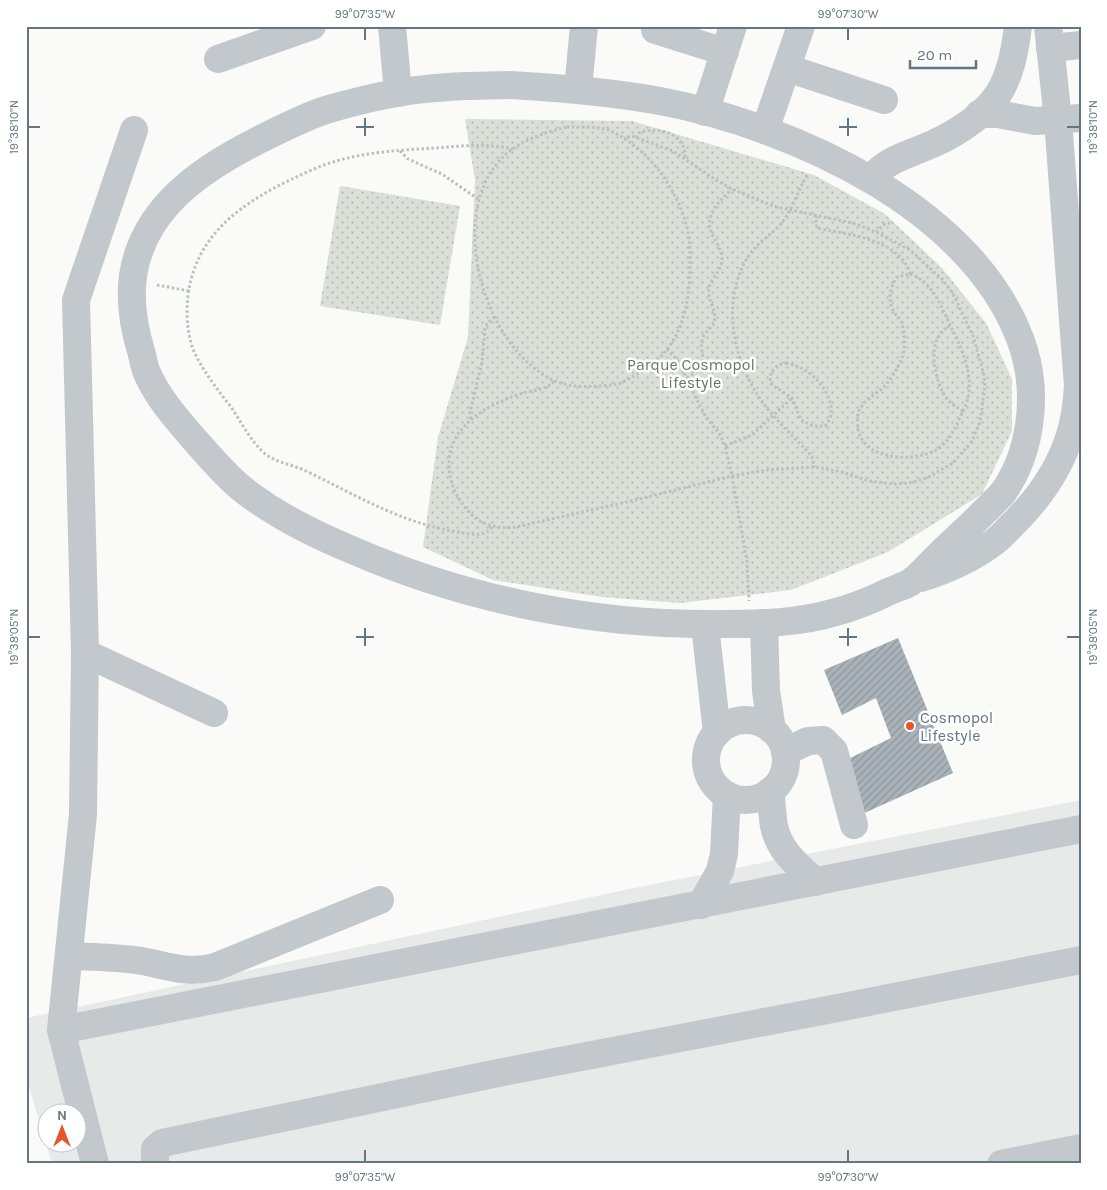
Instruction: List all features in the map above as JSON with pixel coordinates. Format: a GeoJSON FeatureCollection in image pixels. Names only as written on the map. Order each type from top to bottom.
{"type":"FeatureCollection","features":[{"type":"Feature","properties":{"kind":"street"},"geometry":{"type":"LineString","coordinates":[[218,60],[312,26]]}},
{"type":"Feature","properties":{"kind":"street"},"geometry":{"type":"LineString","coordinates":[[392,26],[398,93]]}},
{"type":"Feature","properties":{"kind":"street"},"geometry":{"type":"LineString","coordinates":[[578,89],[584,26]]}},
{"type":"Feature","properties":{"kind":"street"},"geometry":{"type":"LineString","coordinates":[[705,112],[733,26]]}},
{"type":"Feature","properties":{"kind":"street"},"geometry":{"type":"LineString","coordinates":[[765,130],[801,26]]}},
{"type":"Feature","properties":{"kind":"street"},"geometry":{"type":"LineString","coordinates":[[871,179],[886,164],[904,154],[939,142],[960,130],[997,96],[1009,72],[1015,51],[1018,26]]}},
{"type":"Feature","properties":{"kind":"street"},"geometry":{"type":"LineString","coordinates":[[654,30],[725,52]]}},
{"type":"Feature","properties":{"kind":"street"},"geometry":{"type":"LineString","coordinates":[[911,582],[1001,494],[1015,470],[1025,445],[1030,423],[1031,393],[1027,359],[1015,324],[992,286],[964,253],[910,205],[871,179],[819,151],[765,130],[705,112],[662,101],[578,89],[511,85],[458,86],[398,93],[325,110],[282,128],[222,159],[179,192],[156,219],[139,250],[133,280],[131,308],[135,332],[147,373],[168,408],[214,463],[239,486],[270,509],[313,534],[393,568],[461,590],[541,608],[658,623],[705,624],[757,624],[794,621],[832,614],[946,570],[993,544],[1026,512],[1046,486],[1060,461],[1070,435],[1080,385],[1069,119],[1049,37],[1081,45]]}},
{"type":"Feature","properties":{"kind":"street"},"geometry":{"type":"LineString","coordinates":[[787,68],[884,100]]}},
{"type":"Feature","properties":{"kind":"street"},"geometry":{"type":"LineString","coordinates":[[979,114],[998,114],[1035,121],[1069,119]]}},
{"type":"Feature","properties":{"kind":"street"},"geometry":{"type":"LineString","coordinates":[[95,1164],[61,1030],[83,814],[85,653],[76,300],[134,130]]}},
{"type":"Feature","properties":{"kind":"street"},"geometry":{"type":"LineString","coordinates":[[705,624],[718,733]]}},
{"type":"Feature","properties":{"kind":"street"},"geometry":{"type":"LineString","coordinates":[[757,624],[766,691],[778,741],[786,764],[782,777],[770,791],[752,799],[739,799],[726,795],[716,787],[709,776],[706,763],[707,749],[713,738],[722,728],[734,722],[747,720],[761,723],[778,741],[822,740],[834,751],[854,825]]}},
{"type":"Feature","properties":{"kind":"street"},"geometry":{"type":"LineString","coordinates":[[85,653],[214,713]]}},
{"type":"Feature","properties":{"kind":"street"},"geometry":{"type":"LineString","coordinates":[[770,791],[774,827],[780,844],[790,858],[816,882]]}},
{"type":"Feature","properties":{"kind":"street"},"geometry":{"type":"LineString","coordinates":[[701,905],[720,871],[724,854],[726,795]]}},
{"type":"Feature","properties":{"kind":"street"},"geometry":{"type":"LineString","coordinates":[[61,1030],[1081,829]]}},
{"type":"Feature","properties":{"kind":"street"},"geometry":{"type":"LineString","coordinates":[[69,956],[135,960],[182,970],[200,971],[216,967],[380,900]]}},
{"type":"Feature","properties":{"kind":"street"},"geometry":{"type":"LineString","coordinates":[[155,1164],[155,1148],[162,1143],[507,1071],[820,1012],[1081,960]]}},
{"type":"Feature","properties":{"kind":"street"},"geometry":{"type":"LineString","coordinates":[[1001,1164],[1081,1148]]}},
{"type":"Feature","properties":{"kind":"path"},"geometry":{"type":"LineString","coordinates":[[567,127],[590,127],[609,130],[624,138],[656,165],[670,188],[681,212],[688,231],[690,248],[689,297],[682,323],[674,341],[654,364],[619,383],[571,386],[554,381],[539,372],[519,355],[494,317],[486,300],[481,282],[475,243],[478,199],[490,174],[504,156],[513,149],[552,131],[567,127]]}},
{"type":"Feature","properties":{"kind":"path"},"geometry":{"type":"LineString","coordinates":[[636,138],[639,133],[650,130],[674,135],[686,149],[685,158]]}},
{"type":"Feature","properties":{"kind":"path"},"geometry":{"type":"LineString","coordinates":[[554,381],[547,387],[522,394],[496,405],[471,419],[459,433],[451,450],[449,469],[451,483],[456,496],[473,517],[492,527],[505,528],[516,526],[631,501],[732,476],[766,470],[815,467],[842,472],[869,481],[893,484],[909,483],[927,478],[953,463],[972,441],[980,422],[985,386],[984,374],[973,336],[952,292],[942,279],[910,250],[876,232],[843,220],[774,206],[732,189],[673,151],[632,136],[624,138]]}},
{"type":"Feature","properties":{"kind":"path"},"geometry":{"type":"LineString","coordinates":[[492,527],[484,534],[470,534],[412,522],[377,507],[303,470],[277,461],[263,452],[250,437],[202,367],[192,347],[188,328],[189,291],[194,266],[218,229],[235,213],[286,182],[317,167],[355,157],[400,150],[462,146],[502,146],[513,149]]}},
{"type":"Feature","properties":{"kind":"path"},"geometry":{"type":"LineString","coordinates":[[400,150],[408,159],[442,174],[478,199]]}},
{"type":"Feature","properties":{"kind":"path"},"geometry":{"type":"LineString","coordinates":[[815,467],[812,457],[773,415],[751,385],[740,359],[732,311],[735,284],[746,262],[761,240],[780,225],[790,210],[819,151]]}},
{"type":"Feature","properties":{"kind":"path"},"geometry":{"type":"LineString","coordinates":[[686,378],[704,365],[702,341],[714,323],[708,290],[722,261],[718,246],[710,230],[710,220],[716,204],[732,189]]}},
{"type":"Feature","properties":{"kind":"path"},"geometry":{"type":"LineString","coordinates":[[815,215],[817,228],[869,239],[903,259],[908,266],[910,274]]}},
{"type":"Feature","properties":{"kind":"path"},"geometry":{"type":"LineString","coordinates":[[910,274],[920,277],[939,302],[964,357],[969,379],[969,391],[953,434],[945,444],[936,450],[908,458],[896,457],[871,450],[864,445],[859,435],[858,414],[863,405],[884,387],[893,375],[902,357],[904,329],[896,315],[890,298],[890,289],[897,277],[910,274]]}},
{"type":"Feature","properties":{"kind":"path"},"geometry":{"type":"LineString","coordinates":[[133,280],[189,291]]}},
{"type":"Feature","properties":{"kind":"path"},"geometry":{"type":"LineString","coordinates":[[471,419],[470,412],[482,362],[485,329],[494,317]]}},
{"type":"Feature","properties":{"kind":"path"},"geometry":{"type":"LineString","coordinates":[[950,325],[939,334],[936,340],[934,350],[937,378],[943,394],[950,402],[963,411]]}},
{"type":"Feature","properties":{"kind":"path"},"geometry":{"type":"LineString","coordinates":[[667,349],[679,362],[706,417],[725,446],[732,476],[757,624]]}},
{"type":"Feature","properties":{"kind":"path"},"geometry":{"type":"LineString","coordinates":[[778,364],[796,365],[808,372],[822,386],[828,396],[831,410],[828,423],[820,427],[807,425],[801,420],[792,398],[771,384],[771,373],[778,364]]}},
{"type":"Feature","properties":{"kind":"path"},"geometry":{"type":"LineString","coordinates":[[725,446],[752,435],[792,398]]}},
{"type":"Feature","properties":{"kind":"shaded area"},"geometry":{"type":"Polygon","coordinates":[[[1081,800],[1081,1164],[52,1164],[48,1152],[88,1152],[88,1102],[38,1102],[38,1117],[26,1077],[26,1018],[634,888],[1081,800]]]}},
{"type":"Feature","properties":{"kind":"green space","name":"Parque Cosmopol Lifestyle"},"geometry":{"type":"Polygon","coordinates":[[[465,119],[632,121],[814,175],[885,214],[942,268],[986,323],[1012,379],[1012,431],[982,494],[888,552],[791,590],[680,603],[602,597],[493,580],[423,547],[438,437],[468,337],[475,180],[465,119]]]}},
{"type":"Feature","properties":{"kind":"green space"},"geometry":{"type":"Polygon","coordinates":[[[340,186],[460,206],[440,325],[320,306],[340,186]]]}},
{"type":"Feature","properties":{"kind":"building","name":"Cosmopol Lifestyle"},"geometry":{"type":"Polygon","coordinates":[[[898,638],[953,773],[860,815],[840,763],[891,738],[876,698],[842,715],[824,670],[898,638]]]}},
{"type":"Feature","properties":{"kind":"place","name":"Cosmopol Lifestyle"},"geometry":{"type":"Point","coordinates":[910,726]}}]}
